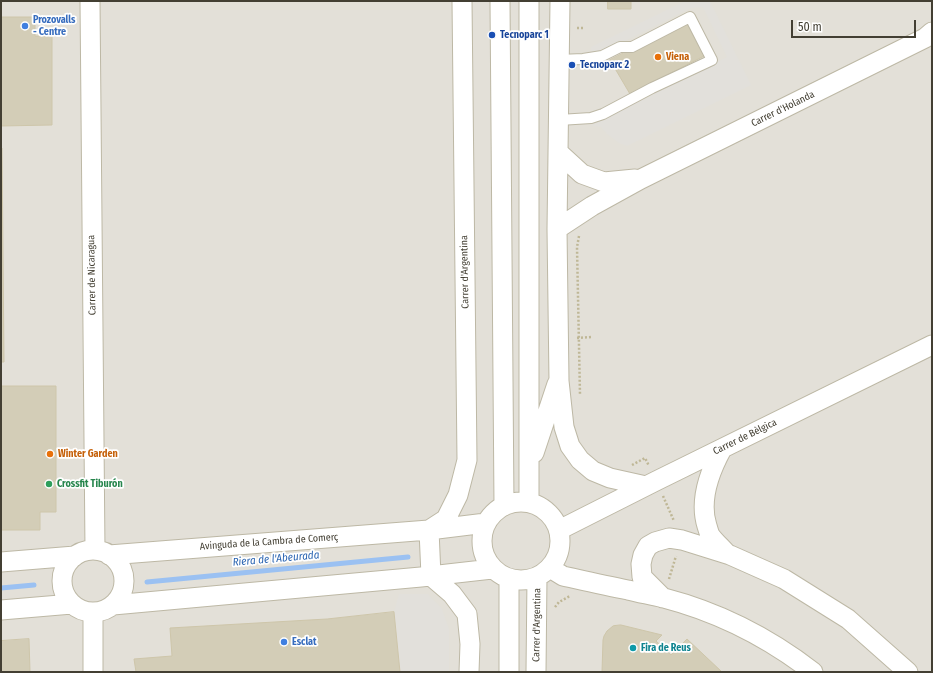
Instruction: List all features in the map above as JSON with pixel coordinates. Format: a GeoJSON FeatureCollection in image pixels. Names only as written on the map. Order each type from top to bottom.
{"type":"FeatureCollection","features":[{"type":"Feature","properties":{"kind":"street","name":"Carrer de Nicaragua"},"geometry":{"type":"LineString","coordinates":[[90,1],[102,552]]}},
{"type":"Feature","properties":{"kind":"street","name":"Carrer d'Argentina"},"geometry":{"type":"LineString","coordinates":[[429,530],[446,519],[458,495],[467,460],[462,1]]}},
{"type":"Feature","properties":{"kind":"street"},"geometry":{"type":"LineString","coordinates":[[500,1],[504,506]]}},
{"type":"Feature","properties":{"kind":"street"},"geometry":{"type":"LineString","coordinates":[[529,1],[529,502]]}},
{"type":"Feature","properties":{"kind":"street"},"geometry":{"type":"LineString","coordinates":[[560,1],[557,229],[559,377],[564,427],[573,451],[580,460],[593,471],[610,478],[646,486]]}},
{"type":"Feature","properties":{"kind":"street","name":"Carrer d'Holanda"},"geometry":{"type":"LineString","coordinates":[[557,229],[592,206],[641,179],[930,36]]}},
{"type":"Feature","properties":{"kind":"street","name":"Carrer d'Holanda"},"geometry":{"type":"LineString","coordinates":[[558,152],[582,174],[604,182],[641,179]]}},
{"type":"Feature","properties":{"kind":"street","name":"Carrer de Bèlgica"},"geometry":{"type":"LineString","coordinates":[[559,530],[932,345]]}},
{"type":"Feature","properties":{"kind":"street"},"geometry":{"type":"LineString","coordinates":[[529,468],[559,377]]}},
{"type":"Feature","properties":{"kind":"street"},"geometry":{"type":"LineString","coordinates":[[722,449],[715,462],[707,486],[704,506],[705,521],[710,536],[727,554]]}},
{"type":"Feature","properties":{"kind":"street"},"geometry":{"type":"LineString","coordinates":[[516,502],[529,502],[548,512],[555,521],[559,530],[560,541],[558,556],[544,573],[523,581],[509,579],[492,569],[484,555],[481,539],[486,523],[496,510],[516,502]]}},
{"type":"Feature","properties":{"kind":"street","name":"Avinguda de la Cambra de Comerç"},"geometry":{"type":"LineString","coordinates":[[102,552],[429,530],[486,523]]}},
{"type":"Feature","properties":{"kind":"street"},"geometry":{"type":"LineString","coordinates":[[429,530],[431,576],[452,594],[467,614],[470,644],[469,672]]}},
{"type":"Feature","properties":{"kind":"street"},"geometry":{"type":"LineString","coordinates":[[663,598],[642,577],[642,555],[648,546],[655,542],[669,538],[682,540],[727,554],[784,579],[848,619],[908,672]]}},
{"type":"Feature","properties":{"kind":"street"},"geometry":{"type":"LineString","coordinates":[[1,562],[75,556],[85,552],[102,552],[118,563],[123,573],[123,591],[113,606]]}},
{"type":"Feature","properties":{"kind":"street"},"geometry":{"type":"LineString","coordinates":[[75,556],[63,573],[62,584],[66,595],[72,604],[84,611],[93,612],[113,606],[492,569]]}},
{"type":"Feature","properties":{"kind":"street"},"geometry":{"type":"LineString","coordinates":[[544,573],[686,604],[730,622],[770,643],[813,672]]}},
{"type":"Feature","properties":{"kind":"street","name":"Carrer d'Argentina"},"geometry":{"type":"LineString","coordinates":[[536,672],[544,573]]}},
{"type":"Feature","properties":{"kind":"street"},"geometry":{"type":"LineString","coordinates":[[509,579],[509,672]]}},
{"type":"Feature","properties":{"kind":"street"},"geometry":{"type":"LineString","coordinates":[[1,610],[72,604]]}},
{"type":"Feature","properties":{"kind":"street"},"geometry":{"type":"LineString","coordinates":[[93,612],[93,672]]}},
{"type":"Feature","properties":{"kind":"lane"},"geometry":{"type":"LineString","coordinates":[[559,60],[583,59],[602,56],[620,47],[632,47],[690,17],[712,60],[652,88],[603,114],[591,118],[559,120]]}},
{"type":"Feature","properties":{"kind":"path"},"geometry":{"type":"LineString","coordinates":[[580,400],[577,247],[581,231]]}},
{"type":"Feature","properties":{"kind":"path"},"geometry":{"type":"LineString","coordinates":[[627,466],[645,458]]}},
{"type":"Feature","properties":{"kind":"path"},"geometry":{"type":"LineString","coordinates":[[552,611],[559,602],[572,595]]}},
{"type":"Feature","properties":{"kind":"shaded area"},"geometry":{"type":"Polygon","coordinates":[[[1,1],[932,1],[932,672],[1,672],[1,1]]]}},
{"type":"Feature","properties":{"kind":"shaded area"},"geometry":{"type":"Polygon","coordinates":[[[685,1],[710,1],[751,85],[627,146],[619,143],[607,134],[601,127],[591,126],[727,57],[703,7],[691,8],[601,53],[591,53],[591,47],[685,1]]]}},
{"type":"Feature","properties":{"kind":"shaded area"},"geometry":{"type":"Polygon","coordinates":[[[399,594],[428,594],[442,609],[449,629],[449,672],[400,672],[394,612],[399,594]]]}},
{"type":"Feature","properties":{"kind":"building"},"geometry":{"type":"Polygon","coordinates":[[[608,1],[631,1],[631,9],[608,9],[608,1]]]}},
{"type":"Feature","properties":{"kind":"building"},"geometry":{"type":"Polygon","coordinates":[[[1,17],[35,17],[35,36],[52,36],[52,125],[1,126],[1,17]]]}},
{"type":"Feature","properties":{"kind":"building","name":"Viena"},"geometry":{"type":"Polygon","coordinates":[[[688,21],[706,55],[630,94],[610,60],[688,21]]]}},
{"type":"Feature","properties":{"kind":"building"},"geometry":{"type":"Polygon","coordinates":[[[2,148],[4,362],[1,362],[2,148]]]}},
{"type":"Feature","properties":{"kind":"building"},"geometry":{"type":"Polygon","coordinates":[[[1,386],[56,386],[56,512],[40,512],[40,530],[1,530],[1,386]]]}},
{"type":"Feature","properties":{"kind":"building","name":"Esclat"},"geometry":{"type":"Polygon","coordinates":[[[394,612],[400,672],[136,672],[134,659],[172,656],[170,628],[327,619],[394,612]]]}},
{"type":"Feature","properties":{"kind":"building","name":"Fira de Reus"},"geometry":{"type":"Polygon","coordinates":[[[621,625],[662,635],[656,641],[671,655],[687,639],[722,672],[602,672],[604,636],[613,626],[621,625]]]}},
{"type":"Feature","properties":{"kind":"building"},"geometry":{"type":"Polygon","coordinates":[[[29,639],[30,672],[1,672],[1,641],[29,639]]]}},
{"type":"Feature","properties":{"kind":"waterway","name":"Riera de l'Abeurada"},"geometry":{"type":"LineString","coordinates":[[147,582],[408,557]]}},
{"type":"Feature","properties":{"kind":"waterway","name":"Riera de l'Abeurada"},"geometry":{"type":"LineString","coordinates":[[1,588],[34,585]]}},
{"type":"Feature","properties":{"kind":"place","name":"Prozovalls - Centre"},"geometry":{"type":"Point","coordinates":[25,26]}},
{"type":"Feature","properties":{"kind":"place","name":"Tecnoparc 1"},"geometry":{"type":"Point","coordinates":[492,35]}},
{"type":"Feature","properties":{"kind":"place","name":"Viena"},"geometry":{"type":"Point","coordinates":[658,57]}},
{"type":"Feature","properties":{"kind":"place","name":"Tecnoparc 2"},"geometry":{"type":"Point","coordinates":[572,65]}},
{"type":"Feature","properties":{"kind":"place","name":"Winter Garden"},"geometry":{"type":"Point","coordinates":[50,454]}},
{"type":"Feature","properties":{"kind":"place","name":"Crossfit Tiburón"},"geometry":{"type":"Point","coordinates":[49,484]}},
{"type":"Feature","properties":{"kind":"place","name":"Esclat"},"geometry":{"type":"Point","coordinates":[284,642]}},
{"type":"Feature","properties":{"kind":"place","name":"Fira de Reus"},"geometry":{"type":"Point","coordinates":[633,648]}}]}
